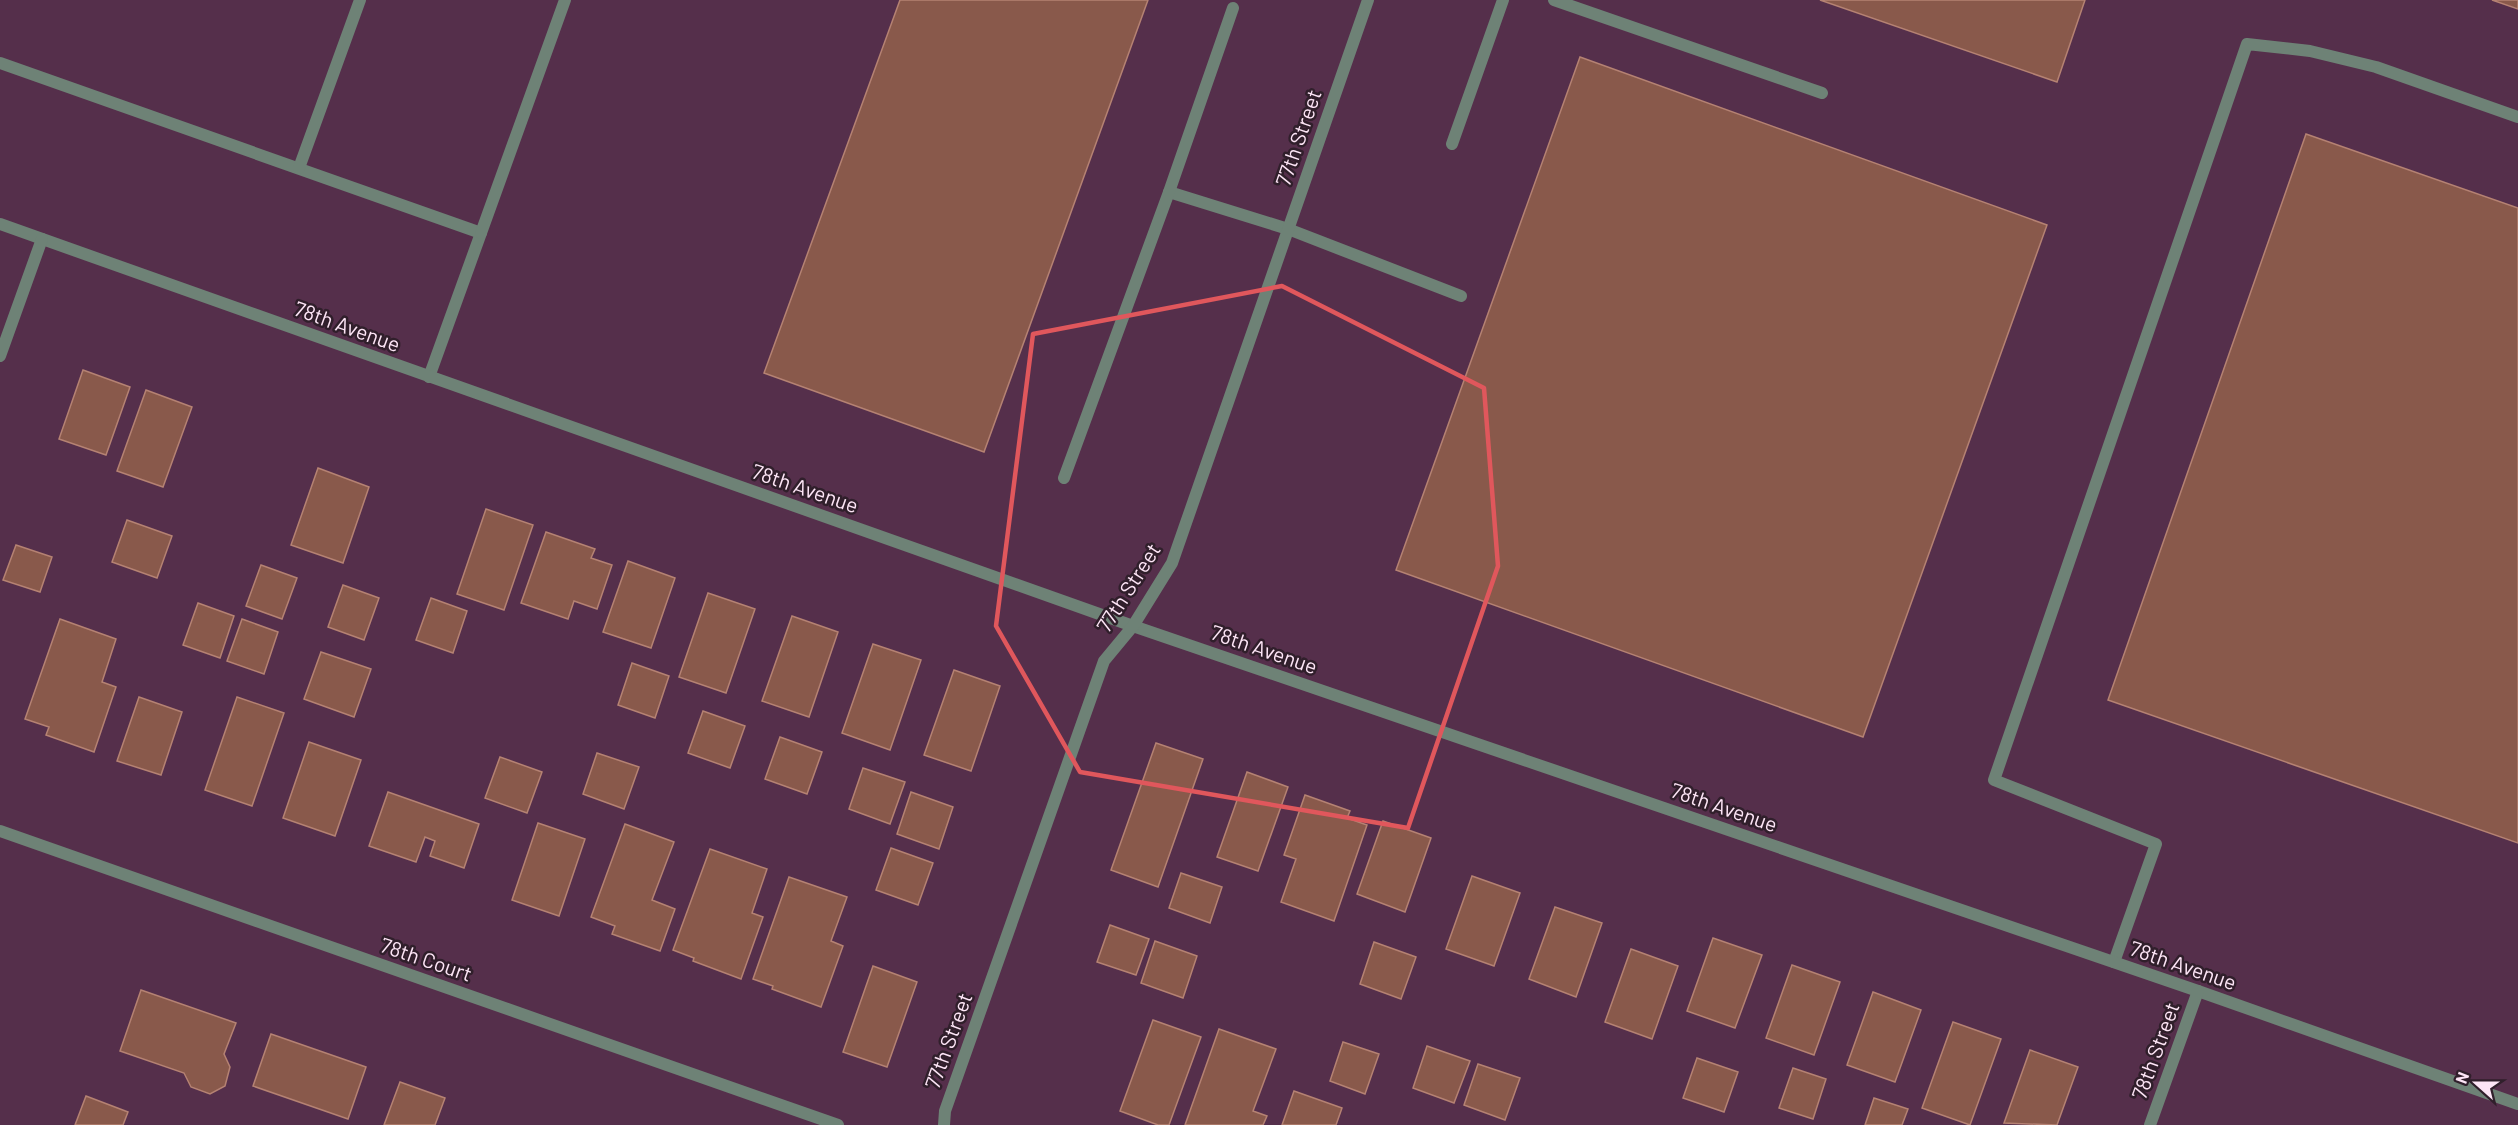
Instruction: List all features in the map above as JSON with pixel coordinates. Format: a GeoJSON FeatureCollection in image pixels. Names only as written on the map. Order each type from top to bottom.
{"type":"FeatureCollection","features":[{"type":"Feature","properties":{"kind":"street"},"geometry":{"type":"LineString","coordinates":[[300,168],[360,0]]}},
{"type":"Feature","properties":{"kind":"street"},"geometry":{"type":"LineString","coordinates":[[429,377],[565,0]]}},
{"type":"Feature","properties":{"kind":"street","name":"77th Street"},"geometry":{"type":"LineString","coordinates":[[944,1125],[945,1111],[1104,661],[1133,626],[1172,562],[1368,0]]}},
{"type":"Feature","properties":{"kind":"street"},"geometry":{"type":"LineString","coordinates":[[1452,144],[1503,0]]}},
{"type":"Feature","properties":{"kind":"street"},"geometry":{"type":"LineString","coordinates":[[1554,0],[1822,93]]}},
{"type":"Feature","properties":{"kind":"street"},"geometry":{"type":"LineString","coordinates":[[1064,478],[1169,192],[1233,8]]}},
{"type":"Feature","properties":{"kind":"street"},"geometry":{"type":"LineString","coordinates":[[2114,963],[2156,844],[1994,780],[2247,44],[2310,51],[2376,67],[2518,117]]}},
{"type":"Feature","properties":{"kind":"street"},"geometry":{"type":"LineString","coordinates":[[0,63],[481,233]]}},
{"type":"Feature","properties":{"kind":"street"},"geometry":{"type":"LineString","coordinates":[[1169,192],[1288,229],[1461,296]]}},
{"type":"Feature","properties":{"kind":"street","name":"78th Avenue"},"geometry":{"type":"LineString","coordinates":[[0,225],[1133,626],[2198,991],[2518,1104]]}},
{"type":"Feature","properties":{"kind":"street"},"geometry":{"type":"LineString","coordinates":[[0,356],[42,239]]}},
{"type":"Feature","properties":{"kind":"street","name":"78th Court"},"geometry":{"type":"LineString","coordinates":[[0,831],[838,1125]]}},
{"type":"Feature","properties":{"kind":"street","name":"78th Street"},"geometry":{"type":"LineString","coordinates":[[2150,1125],[2198,991]]}},
{"type":"Feature","properties":{"kind":"highlighted area"},"geometry":{"type":"Polygon","coordinates":[[[1282,286],[1484,388],[1498,566],[1408,828],[1080,772],[996,626],[1033,334],[1282,286]]]}},
{"type":"Feature","properties":{"kind":"building"},"geometry":{"type":"Polygon","coordinates":[[[900,0],[1148,0],[984,452],[764,373],[900,0]]]}},
{"type":"Feature","properties":{"kind":"building"},"geometry":{"type":"Polygon","coordinates":[[[1820,0],[2085,0],[2057,82],[1820,0]]]}},
{"type":"Feature","properties":{"kind":"building"},"geometry":{"type":"Polygon","coordinates":[[[2492,0],[2518,0],[2518,9],[2492,0]]]}},
{"type":"Feature","properties":{"kind":"building"},"geometry":{"type":"Polygon","coordinates":[[[1580,57],[2047,225],[1863,737],[1396,570],[1580,57]]]}},
{"type":"Feature","properties":{"kind":"building"},"geometry":{"type":"Polygon","coordinates":[[[2306,134],[2518,208],[2518,843],[2108,700],[2306,134]]]}},
{"type":"Feature","properties":{"kind":"building"},"geometry":{"type":"Polygon","coordinates":[[[83,370],[130,387],[106,455],[59,439],[83,370]]]}},
{"type":"Feature","properties":{"kind":"building"},"geometry":{"type":"Polygon","coordinates":[[[146,390],[192,407],[163,487],[117,471],[146,390]]]}},
{"type":"Feature","properties":{"kind":"building"},"geometry":{"type":"Polygon","coordinates":[[[318,468],[369,487],[343,563],[291,545],[318,468]]]}},
{"type":"Feature","properties":{"kind":"building"},"geometry":{"type":"Polygon","coordinates":[[[486,509],[533,525],[504,610],[457,594],[486,509]]]}},
{"type":"Feature","properties":{"kind":"building"},"geometry":{"type":"Polygon","coordinates":[[[127,520],[172,536],[157,578],[112,562],[127,520]]]}},
{"type":"Feature","properties":{"kind":"building"},"geometry":{"type":"Polygon","coordinates":[[[546,532],[595,549],[591,558],[612,565],[597,609],[574,601],[568,619],[521,603],[546,532]]]}},
{"type":"Feature","properties":{"kind":"building"},"geometry":{"type":"Polygon","coordinates":[[[16,545],[52,557],[40,592],[3,580],[16,545]]]}},
{"type":"Feature","properties":{"kind":"building"},"geometry":{"type":"Polygon","coordinates":[[[628,561],[675,578],[651,648],[603,632],[628,561]]]}},
{"type":"Feature","properties":{"kind":"building"},"geometry":{"type":"Polygon","coordinates":[[[261,565],[297,578],[282,619],[246,606],[261,565]]]}},
{"type":"Feature","properties":{"kind":"building"},"geometry":{"type":"Polygon","coordinates":[[[343,585],[379,598],[364,640],[328,627],[343,585]]]}},
{"type":"Feature","properties":{"kind":"building"},"geometry":{"type":"Polygon","coordinates":[[[708,593],[755,609],[726,693],[679,677],[708,593]]]}},
{"type":"Feature","properties":{"kind":"building"},"geometry":{"type":"Polygon","coordinates":[[[431,598],[467,611],[453,653],[416,640],[431,598]]]}},
{"type":"Feature","properties":{"kind":"building"},"geometry":{"type":"Polygon","coordinates":[[[198,603],[234,616],[220,658],[183,645],[198,603]]]}},
{"type":"Feature","properties":{"kind":"building"},"geometry":{"type":"Polygon","coordinates":[[[792,616],[838,632],[809,717],[762,701],[792,616]]]}},
{"type":"Feature","properties":{"kind":"building"},"geometry":{"type":"Polygon","coordinates":[[[60,619],[116,639],[102,682],[116,687],[94,752],[46,735],[49,727],[25,719],[60,619]]]}},
{"type":"Feature","properties":{"kind":"building"},"geometry":{"type":"Polygon","coordinates":[[[242,619],[278,632],[264,674],[227,661],[242,619]]]}},
{"type":"Feature","properties":{"kind":"building"},"geometry":{"type":"Polygon","coordinates":[[[873,644],[921,660],[890,750],[842,733],[873,644]]]}},
{"type":"Feature","properties":{"kind":"building"},"geometry":{"type":"Polygon","coordinates":[[[321,652],[371,669],[354,717],[304,699],[321,652]]]}},
{"type":"Feature","properties":{"kind":"building"},"geometry":{"type":"Polygon","coordinates":[[[632,663],[669,676],[655,718],[618,705],[632,663]]]}},
{"type":"Feature","properties":{"kind":"building"},"geometry":{"type":"Polygon","coordinates":[[[954,670],[1000,686],[971,771],[924,755],[954,670]]]}},
{"type":"Feature","properties":{"kind":"building"},"geometry":{"type":"Polygon","coordinates":[[[139,697],[182,712],[161,775],[117,761],[139,697]]]}},
{"type":"Feature","properties":{"kind":"building"},"geometry":{"type":"Polygon","coordinates":[[[237,697],[284,713],[252,806],[205,790],[237,697]]]}},
{"type":"Feature","properties":{"kind":"building"},"geometry":{"type":"Polygon","coordinates":[[[703,711],[745,726],[730,768],[688,753],[703,711]]]}},
{"type":"Feature","properties":{"kind":"building"},"geometry":{"type":"Polygon","coordinates":[[[780,737],[822,752],[807,794],[765,779],[780,737]]]}},
{"type":"Feature","properties":{"kind":"building"},"geometry":{"type":"Polygon","coordinates":[[[309,742],[361,760],[335,836],[283,818],[309,742]]]}},
{"type":"Feature","properties":{"kind":"building"},"geometry":{"type":"Polygon","coordinates":[[[1156,743],[1203,759],[1158,887],[1111,870],[1156,743]]]}},
{"type":"Feature","properties":{"kind":"building"},"geometry":{"type":"Polygon","coordinates":[[[597,753],[639,767],[624,809],[583,794],[597,753]]]}},
{"type":"Feature","properties":{"kind":"building"},"geometry":{"type":"Polygon","coordinates":[[[500,757],[542,772],[527,813],[485,798],[500,757]]]}},
{"type":"Feature","properties":{"kind":"building"},"geometry":{"type":"Polygon","coordinates":[[[863,768],[905,782],[890,824],[849,809],[863,768]]]}},
{"type":"Feature","properties":{"kind":"building"},"geometry":{"type":"Polygon","coordinates":[[[1247,772],[1288,787],[1258,871],[1217,857],[1247,772]]]}},
{"type":"Feature","properties":{"kind":"building"},"geometry":{"type":"Polygon","coordinates":[[[388,792],[479,824],[464,868],[430,856],[435,841],[425,837],[416,862],[369,846],[388,792]]]}},
{"type":"Feature","properties":{"kind":"building"},"geometry":{"type":"Polygon","coordinates":[[[911,792],[953,807],[939,849],[897,834],[911,792]]]}},
{"type":"Feature","properties":{"kind":"building"},"geometry":{"type":"Polygon","coordinates":[[[1305,795],[1350,811],[1347,818],[1367,825],[1334,921],[1281,902],[1296,859],[1284,855],[1305,795]]]}},
{"type":"Feature","properties":{"kind":"building"},"geometry":{"type":"Polygon","coordinates":[[[1383,821],[1431,838],[1405,912],[1357,894],[1383,821]]]}},
{"type":"Feature","properties":{"kind":"building"},"geometry":{"type":"Polygon","coordinates":[[[538,823],[585,839],[559,916],[512,900],[538,823]]]}},
{"type":"Feature","properties":{"kind":"building"},"geometry":{"type":"Polygon","coordinates":[[[625,824],[674,842],[652,900],[675,909],[660,951],[612,934],[615,926],[591,917],[625,824]]]}},
{"type":"Feature","properties":{"kind":"building"},"geometry":{"type":"Polygon","coordinates":[[[891,848],[933,863],[918,905],[876,890],[891,848]]]}},
{"type":"Feature","properties":{"kind":"building"},"geometry":{"type":"Polygon","coordinates":[[[710,849],[767,869],[752,913],[763,917],[741,979],[693,961],[694,958],[673,950],[710,849]]]}},
{"type":"Feature","properties":{"kind":"building"},"geometry":{"type":"Polygon","coordinates":[[[1181,873],[1222,887],[1210,923],[1169,908],[1181,873]]]}},
{"type":"Feature","properties":{"kind":"building"},"geometry":{"type":"Polygon","coordinates":[[[1472,876],[1520,893],[1494,966],[1446,949],[1472,876]]]}},
{"type":"Feature","properties":{"kind":"building"},"geometry":{"type":"Polygon","coordinates":[[[789,877],[847,897],[831,941],[843,946],[821,1007],[772,989],[773,986],[753,979],[789,877]]]}},
{"type":"Feature","properties":{"kind":"building"},"geometry":{"type":"Polygon","coordinates":[[[1555,907],[1602,923],[1576,997],[1529,979],[1555,907]]]}},
{"type":"Feature","properties":{"kind":"building"},"geometry":{"type":"Polygon","coordinates":[[[1110,925],[1149,939],[1136,975],[1097,962],[1110,925]]]}},
{"type":"Feature","properties":{"kind":"building"},"geometry":{"type":"Polygon","coordinates":[[[1713,938],[1762,955],[1735,1028],[1687,1011],[1713,938]]]}},
{"type":"Feature","properties":{"kind":"building"},"geometry":{"type":"Polygon","coordinates":[[[1155,941],[1197,956],[1183,998],[1141,983],[1155,941]]]}},
{"type":"Feature","properties":{"kind":"building"},"geometry":{"type":"Polygon","coordinates":[[[1374,942],[1416,957],[1401,999],[1360,984],[1374,942]]]}},
{"type":"Feature","properties":{"kind":"building"},"geometry":{"type":"Polygon","coordinates":[[[1631,949],[1678,966],[1652,1039],[1605,1022],[1631,949]]]}},
{"type":"Feature","properties":{"kind":"building"},"geometry":{"type":"Polygon","coordinates":[[[1792,965],[1840,982],[1814,1055],[1766,1038],[1792,965]]]}},
{"type":"Feature","properties":{"kind":"building"},"geometry":{"type":"Polygon","coordinates":[[[873,966],[917,982],[887,1067],[843,1052],[873,966]]]}},
{"type":"Feature","properties":{"kind":"building"},"geometry":{"type":"Polygon","coordinates":[[[141,990],[236,1023],[224,1054],[230,1067],[225,1086],[210,1094],[191,1087],[184,1073],[120,1051],[141,990]]]}},
{"type":"Feature","properties":{"kind":"building"},"geometry":{"type":"Polygon","coordinates":[[[1873,992],[1921,1010],[1895,1082],[1847,1065],[1873,992]]]}},
{"type":"Feature","properties":{"kind":"building"},"geometry":{"type":"Polygon","coordinates":[[[1153,1020],[1201,1037],[1169,1125],[1158,1125],[1120,1111],[1153,1020]]]}},
{"type":"Feature","properties":{"kind":"building"},"geometry":{"type":"Polygon","coordinates":[[[1953,1022],[2001,1039],[1970,1125],[1922,1108],[1953,1022]]]}},
{"type":"Feature","properties":{"kind":"building"},"geometry":{"type":"Polygon","coordinates":[[[1219,1029],[1276,1049],[1253,1111],[1267,1116],[1263,1125],[1185,1125],[1219,1029]]]}},
{"type":"Feature","properties":{"kind":"building"},"geometry":{"type":"Polygon","coordinates":[[[271,1034],[366,1067],[348,1119],[253,1086],[271,1034]]]}},
{"type":"Feature","properties":{"kind":"building"},"geometry":{"type":"Polygon","coordinates":[[[1343,1042],[1379,1054],[1365,1094],[1330,1081],[1343,1042]]]}},
{"type":"Feature","properties":{"kind":"building"},"geometry":{"type":"Polygon","coordinates":[[[1427,1046],[1470,1061],[1454,1103],[1413,1088],[1427,1046]]]}},
{"type":"Feature","properties":{"kind":"building"},"geometry":{"type":"Polygon","coordinates":[[[2030,1050],[2078,1067],[2057,1125],[2004,1123],[2030,1050]]]}},
{"type":"Feature","properties":{"kind":"building"},"geometry":{"type":"Polygon","coordinates":[[[1697,1058],[1738,1072],[1724,1112],[1683,1098],[1697,1058]]]}},
{"type":"Feature","properties":{"kind":"building"},"geometry":{"type":"Polygon","coordinates":[[[1478,1064],[1520,1078],[1505,1120],[1464,1105],[1478,1064]]]}},
{"type":"Feature","properties":{"kind":"building"},"geometry":{"type":"Polygon","coordinates":[[[1793,1068],[1826,1079],[1813,1119],[1779,1108],[1793,1068]]]}},
{"type":"Feature","properties":{"kind":"building"},"geometry":{"type":"Polygon","coordinates":[[[400,1082],[445,1098],[435,1125],[384,1125],[400,1082]]]}},
{"type":"Feature","properties":{"kind":"building"},"geometry":{"type":"Polygon","coordinates":[[[1294,1091],[1342,1108],[1336,1125],[1282,1125],[1294,1091]]]}},
{"type":"Feature","properties":{"kind":"building"},"geometry":{"type":"Polygon","coordinates":[[[86,1096],[128,1112],[123,1125],[75,1125],[86,1096]]]}},
{"type":"Feature","properties":{"kind":"building"},"geometry":{"type":"Polygon","coordinates":[[[1874,1098],[1908,1109],[1902,1125],[1865,1125],[1874,1098]]]}}]}
